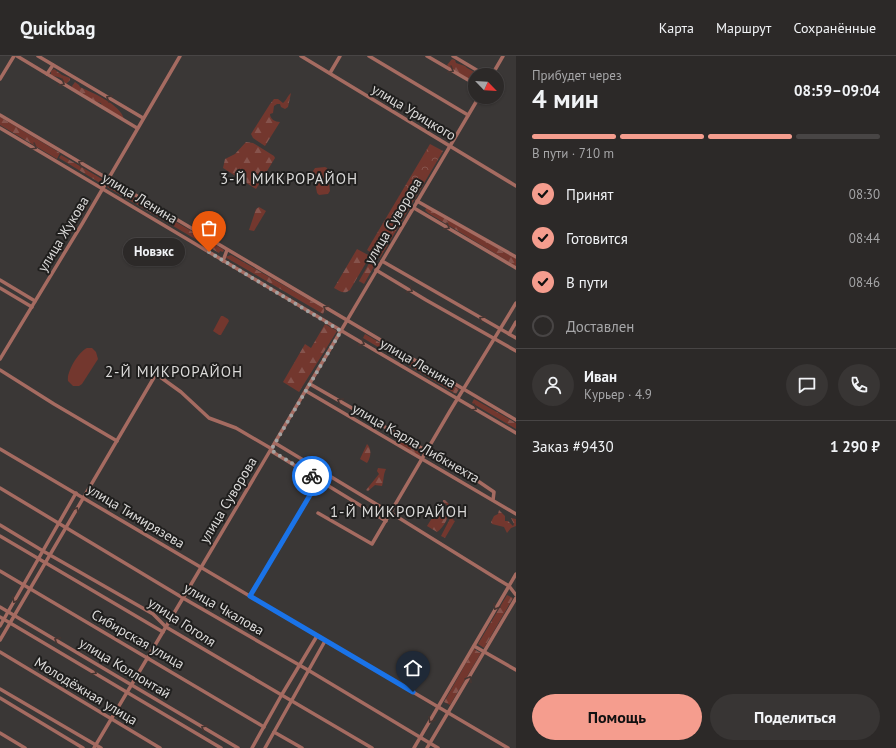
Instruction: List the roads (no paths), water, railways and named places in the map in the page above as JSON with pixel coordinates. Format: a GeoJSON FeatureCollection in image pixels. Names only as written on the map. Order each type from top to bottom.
{"type":"FeatureCollection","features":[{"type":"Feature","properties":{"kind":"street"},"geometry":{"type":"LineString","coordinates":[[8,65],[9,56]]}},
{"type":"Feature","properties":{"kind":"street"},"geometry":{"type":"LineString","coordinates":[[0,79],[14,56]]}},
{"type":"Feature","properties":{"kind":"street"},"geometry":{"type":"LineString","coordinates":[[17,56],[137,128]]}},
{"type":"Feature","properties":{"kind":"street"},"geometry":{"type":"LineString","coordinates":[[38,56],[143,118]]}},
{"type":"Feature","properties":{"kind":"street","name":"улица Жукова"},"geometry":{"type":"LineString","coordinates":[[0,359],[103,188],[180,56]]}},
{"type":"Feature","properties":{"kind":"street","name":"улица Урицкого"},"geometry":{"type":"LineString","coordinates":[[302,56],[516,186]]}},
{"type":"Feature","properties":{"kind":"street"},"geometry":{"type":"LineString","coordinates":[[330,73],[340,56]]}},
{"type":"Feature","properties":{"kind":"street"},"geometry":{"type":"LineString","coordinates":[[369,56],[468,115]]}},
{"type":"Feature","properties":{"kind":"street"},"geometry":{"type":"LineString","coordinates":[[427,56],[468,80]]}},
{"type":"Feature","properties":{"kind":"street"},"geometry":{"type":"LineString","coordinates":[[453,56],[473,68]]}},
{"type":"Feature","properties":{"kind":"street"},"geometry":{"type":"LineString","coordinates":[[496,68],[503,56]]}},
{"type":"Feature","properties":{"kind":"street"},"geometry":{"type":"LineString","coordinates":[[47,74],[53,65]]}},
{"type":"Feature","properties":{"kind":"street","name":"улица Суворова"},"geometry":{"type":"LineString","coordinates":[[95,747],[475,104]]}},
{"type":"Feature","properties":{"kind":"street","name":"улица Ленина"},"geometry":{"type":"LineString","coordinates":[[0,115],[516,420]]}},
{"type":"Feature","properties":{"kind":"street","name":"улица Ленина"},"geometry":{"type":"LineString","coordinates":[[0,128],[341,331],[516,433]]}},
{"type":"Feature","properties":{"kind":"street"},"geometry":{"type":"LineString","coordinates":[[417,201],[516,256]]}},
{"type":"Feature","properties":{"kind":"street"},"geometry":{"type":"LineString","coordinates":[[414,208],[516,268]]}},
{"type":"Feature","properties":{"kind":"street"},"geometry":{"type":"LineString","coordinates":[[224,261],[227,250]]}},
{"type":"Feature","properties":{"kind":"street"},"geometry":{"type":"LineString","coordinates":[[382,261],[516,338]]}},
{"type":"Feature","properties":{"kind":"street"},"geometry":{"type":"LineString","coordinates":[[376,270],[516,351]]}},
{"type":"Feature","properties":{"kind":"street"},"geometry":{"type":"LineString","coordinates":[[0,280],[35,301]]}},
{"type":"Feature","properties":{"kind":"street"},"geometry":{"type":"LineString","coordinates":[[0,288],[32,307]]}},
{"type":"Feature","properties":{"kind":"street"},"geometry":{"type":"LineString","coordinates":[[318,513],[372,544],[516,303]]}},
{"type":"Feature","properties":{"kind":"street"},"geometry":{"type":"LineString","coordinates":[[509,334],[516,322]]}},
{"type":"Feature","properties":{"kind":"street"},"geometry":{"type":"LineString","coordinates":[[0,370],[117,441]]}},
{"type":"Feature","properties":{"kind":"street"},"geometry":{"type":"LineString","coordinates":[[0,640],[156,374],[181,392],[209,418],[236,428],[386,520]]}},
{"type":"Feature","properties":{"kind":"street","name":"улица Карла Либкнехта"},"geometry":{"type":"LineString","coordinates":[[310,384],[472,477],[494,492],[493,500]]}},
{"type":"Feature","properties":{"kind":"street","name":"улица Карла Либкнехта"},"geometry":{"type":"LineString","coordinates":[[306,391],[516,514]]}},
{"type":"Feature","properties":{"kind":"street"},"geometry":{"type":"LineString","coordinates":[[275,443],[508,586],[516,596],[427,748]]}},
{"type":"Feature","properties":{"kind":"street","name":"улица Тимирязева"},"geometry":{"type":"LineString","coordinates":[[0,449],[508,748]]}},
{"type":"Feature","properties":{"kind":"street"},"geometry":{"type":"LineString","coordinates":[[250,596],[324,472]]}},
{"type":"Feature","properties":{"kind":"street","name":"улица Чкалова"},"geometry":{"type":"LineString","coordinates":[[0,488],[438,748]]}},
{"type":"Feature","properties":{"kind":"street"},"geometry":{"type":"LineString","coordinates":[[0,626],[76,494]]}},
{"type":"Feature","properties":{"kind":"street","name":"улица Гоголя"},"geometry":{"type":"LineString","coordinates":[[0,525],[42,551],[152,614],[166,627],[281,696],[372,748]]}},
{"type":"Feature","properties":{"kind":"street"},"geometry":{"type":"LineString","coordinates":[[0,536],[163,632]]}},
{"type":"Feature","properties":{"kind":"street","name":"Сибирская улица"},"geometry":{"type":"LineString","coordinates":[[0,571],[264,728]]}},
{"type":"Feature","properties":{"kind":"street"},"geometry":{"type":"LineString","coordinates":[[414,748],[516,574]]}},
{"type":"Feature","properties":{"kind":"street","name":"улица Коллонтай"},"geometry":{"type":"LineString","coordinates":[[0,607],[238,748]]}},
{"type":"Feature","properties":{"kind":"street","name":"улица Коллонтай"},"geometry":{"type":"LineString","coordinates":[[0,617],[221,748]]}},
{"type":"Feature","properties":{"kind":"street"},"geometry":{"type":"LineString","coordinates":[[252,748],[317,636]]}},
{"type":"Feature","properties":{"kind":"street"},"geometry":{"type":"LineString","coordinates":[[264,748],[325,641]]}},
{"type":"Feature","properties":{"kind":"street"},"geometry":{"type":"LineString","coordinates":[[474,646],[516,670]]}},
{"type":"Feature","properties":{"kind":"street","name":"Молодёжная улица"},"geometry":{"type":"LineString","coordinates":[[0,652],[160,748]]}},
{"type":"Feature","properties":{"kind":"street"},"geometry":{"type":"LineString","coordinates":[[0,688],[95,747],[101,748]]}},
{"type":"Feature","properties":{"kind":"street"},"geometry":{"type":"LineString","coordinates":[[0,698],[83,748]]}},
{"type":"Feature","properties":{"kind":"street"},"geometry":{"type":"LineString","coordinates":[[274,732],[302,748]]}},
{"type":"Feature","properties":{"kind":"street"},"geometry":{"type":"LineString","coordinates":[[0,733],[25,748]]}},
{"type":"Feature","properties":{"kind":"place","name":"Новэкс"},"geometry":{"type":"Point","coordinates":[209,252]}},
{"type":"Feature","properties":{"kind":"district","name":"3-Й МИКРОРАЙОН"},"geometry":{"type":"Point","coordinates":[289,178]}},
{"type":"Feature","properties":{"kind":"district","name":"2-Й МИКРОРАЙОН"},"geometry":{"type":"Point","coordinates":[174,371]}},
{"type":"Feature","properties":{"kind":"district","name":"1-Й МИКРОРАЙОН"},"geometry":{"type":"Point","coordinates":[399,511]}}]}
